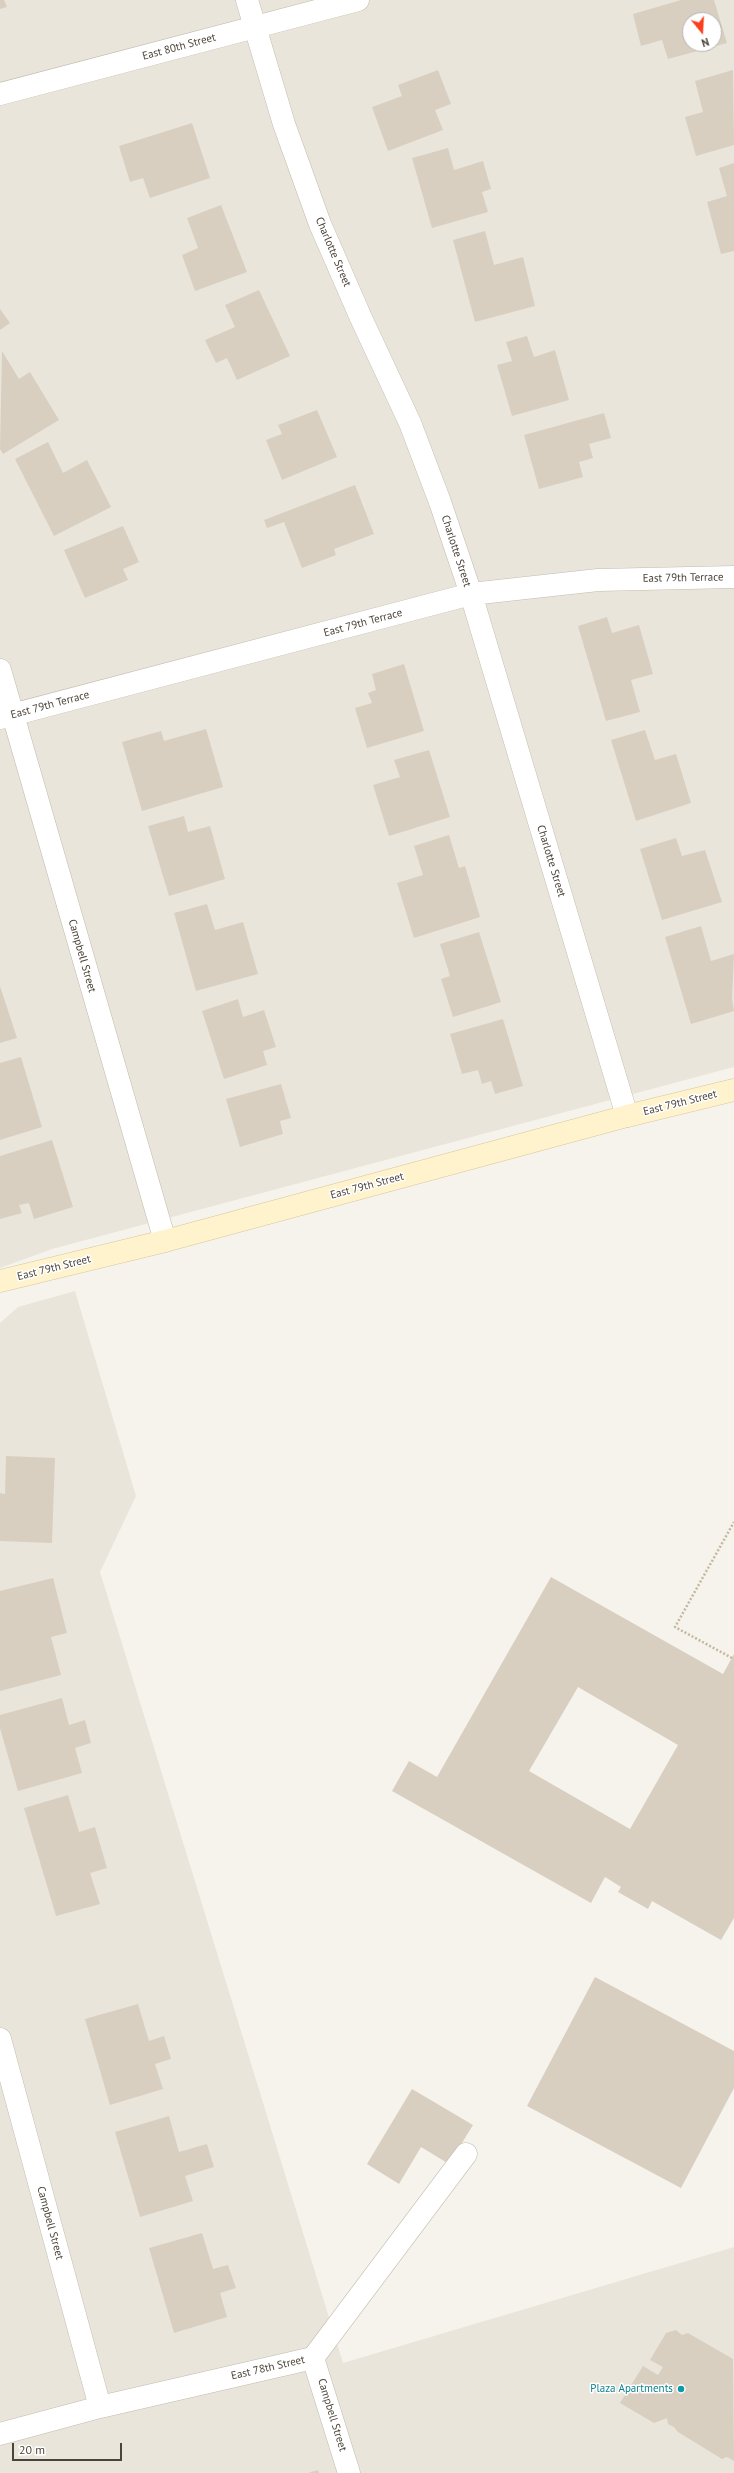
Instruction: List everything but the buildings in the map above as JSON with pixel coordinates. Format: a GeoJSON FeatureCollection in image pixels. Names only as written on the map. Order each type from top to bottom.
{"type":"FeatureCollection","features":[{"type":"Feature","properties":{"kind":"street","name":"Charlotte Street"},"geometry":{"type":"LineString","coordinates":[[248,0],[284,124],[320,224],[361,318],[410,423],[440,502],[471,594],[628,1116]]}},
{"type":"Feature","properties":{"kind":"street","name":"East 80th Street"},"geometry":{"type":"LineString","coordinates":[[0,94],[358,0]]}},
{"type":"Feature","properties":{"kind":"street","name":"East 79th Terrace"},"geometry":{"type":"LineString","coordinates":[[6,717],[471,594],[598,580],[734,577]]}},
{"type":"Feature","properties":{"kind":"street","name":"Campbell Street"},"geometry":{"type":"LineString","coordinates":[[0,670],[6,717],[165,1241]]}},
{"type":"Feature","properties":{"kind":"street","name":"East 79th Street"},"geometry":{"type":"LineString","coordinates":[[0,1281],[165,1241],[628,1116],[734,1090]]}},
{"type":"Feature","properties":{"kind":"street","name":"Campbell Street"},"geometry":{"type":"LineString","coordinates":[[0,2039],[100,2407]]}},
{"type":"Feature","properties":{"kind":"street","name":"East 78th Street"},"geometry":{"type":"LineString","coordinates":[[0,2434],[100,2407],[314,2358],[466,2154]]}},
{"type":"Feature","properties":{"kind":"street","name":"Campbell Street"},"geometry":{"type":"LineString","coordinates":[[314,2358],[349,2473]]}},
{"type":"Feature","properties":{"kind":"path"},"geometry":{"type":"LineString","coordinates":[[732,1658],[675,1627],[734,1522]]}},
{"type":"Feature","properties":{"kind":"shaded area"},"geometry":{"type":"Polygon","coordinates":[[[0,0],[734,0],[734,1067],[52,1249],[0,1268],[0,0]]]}},
{"type":"Feature","properties":{"kind":"shaded area"},"geometry":{"type":"Polygon","coordinates":[[[75,1291],[136,1496],[100,1572],[343,2363],[734,2247],[734,2473],[0,2473],[0,1323],[18,1307],[75,1291]]]}},
{"type":"Feature","properties":{"kind":"place","name":"Plaza Apartments"},"geometry":{"type":"Point","coordinates":[681,2389]}}]}
